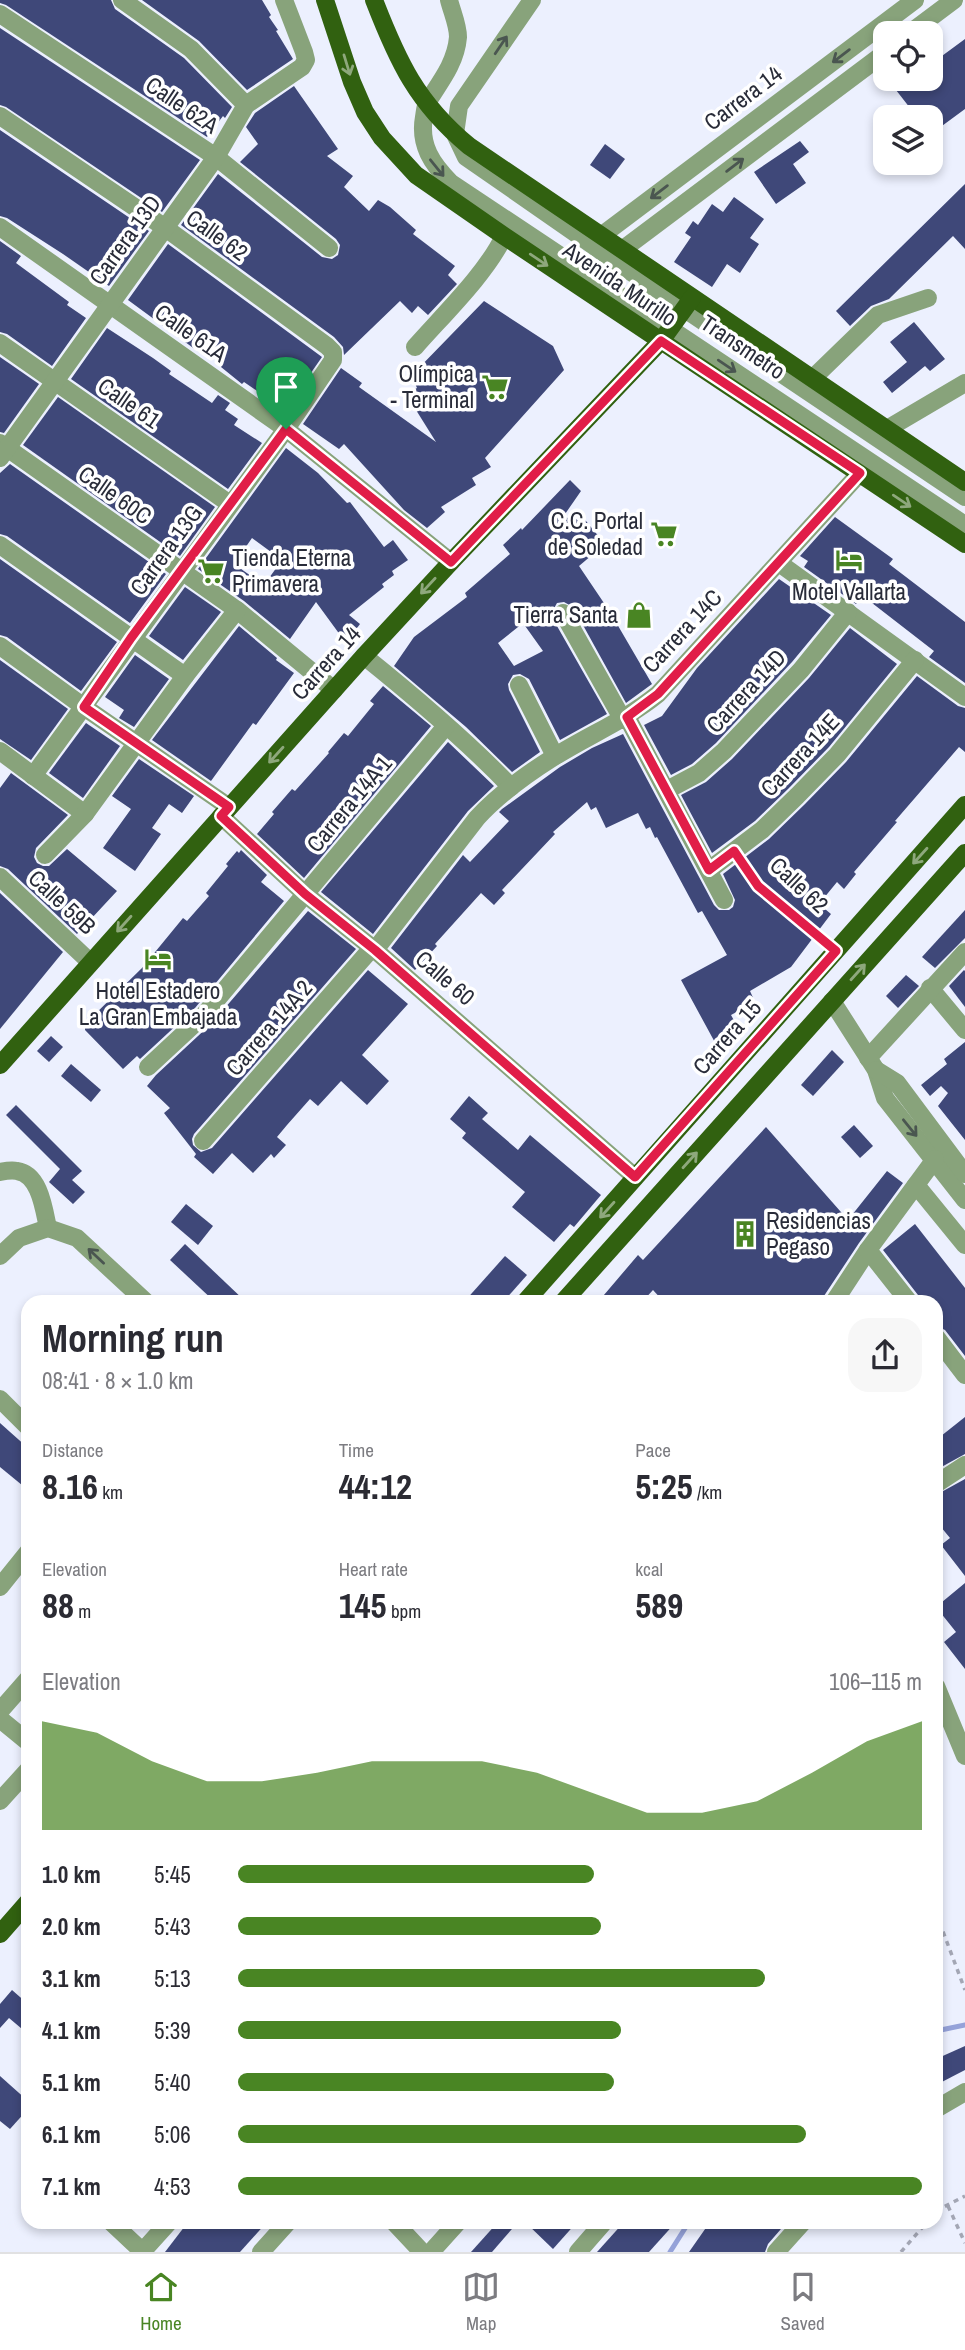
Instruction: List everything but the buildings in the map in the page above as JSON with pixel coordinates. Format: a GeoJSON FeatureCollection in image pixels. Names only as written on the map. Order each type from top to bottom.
{"type":"FeatureCollection","features":[{"type":"Feature","properties":{"kind":"main road","name":"Avenida Murillo"},"geometry":{"type":"LineString","coordinates":[[325,0],[352,82],[365,112],[382,138],[416,175],[504,236],[666,335],[965,544]]}},
{"type":"Feature","properties":{"kind":"main road","name":"Avenida Murillo"},"geometry":{"type":"LineString","coordinates":[[374,0],[408,79],[426,104],[455,134],[622,250],[688,303],[812,379],[965,482]]}},
{"type":"Feature","properties":{"kind":"main road","name":"Carrera 14"},"geometry":{"type":"LineString","coordinates":[[0,1064],[364,656],[666,335],[688,303]]}},
{"type":"Feature","properties":{"kind":"main road","name":"Carrera 15"},"geometry":{"type":"LineString","coordinates":[[531,1295],[965,805]]}},
{"type":"Feature","properties":{"kind":"main road"},"geometry":{"type":"LineString","coordinates":[[569,1295],[965,853]]}},
{"type":"Feature","properties":{"kind":"main road"},"geometry":{"type":"LineString","coordinates":[[810,980],[832,1001]]}},
{"type":"Feature","properties":{"kind":"main road"},"geometry":{"type":"LineString","coordinates":[[544,1281],[558,1295]]}},
{"type":"Feature","properties":{"kind":"main road"},"geometry":{"type":"LineString","coordinates":[[0,1934],[21,1910]]}},
{"type":"Feature","properties":{"kind":"street"},"geometry":{"type":"LineString","coordinates":[[122,0],[191,49],[246,105]]}},
{"type":"Feature","properties":{"kind":"street","name":"Carrera 13D"},"geometry":{"type":"LineString","coordinates":[[3,450],[216,157],[246,105],[302,66],[306,60],[284,0]]}},
{"type":"Feature","properties":{"kind":"street"},"geometry":{"type":"LineString","coordinates":[[426,104],[447,74],[456,47],[457,26],[449,0]]}},
{"type":"Feature","properties":{"kind":"street"},"geometry":{"type":"LineString","coordinates":[[455,134],[459,106],[532,0]]}},
{"type":"Feature","properties":{"kind":"street","name":"Carrera 14"},"geometry":{"type":"LineString","coordinates":[[601,236],[915,0]]}},
{"type":"Feature","properties":{"kind":"street"},"geometry":{"type":"LineString","coordinates":[[926,21],[954,0]]}},
{"type":"Feature","properties":{"kind":"street","name":"Calle 62A"},"geometry":{"type":"LineString","coordinates":[[0,14],[216,157],[328,248]]}},
{"type":"Feature","properties":{"kind":"street"},"geometry":{"type":"LineString","coordinates":[[622,250],[873,62]]}},
{"type":"Feature","properties":{"kind":"street","name":"Transmetro"},"geometry":{"type":"LineString","coordinates":[[426,104],[422,130],[426,152],[434,166],[451,183],[666,335],[965,525]]}},
{"type":"Feature","properties":{"kind":"street","name":"Calle 62"},"geometry":{"type":"LineString","coordinates":[[0,116],[164,227],[333,352]]}},
{"type":"Feature","properties":{"kind":"street","name":"Transmetro"},"geometry":{"type":"LineString","coordinates":[[455,134],[466,157],[688,303],[965,497]]}},
{"type":"Feature","properties":{"kind":"street","name":"Calle 61A"},"geometry":{"type":"LineString","coordinates":[[0,227],[286,429],[451,562]]}},
{"type":"Feature","properties":{"kind":"street"},"geometry":{"type":"LineString","coordinates":[[415,348],[478,274],[504,236]]}},
{"type":"Feature","properties":{"kind":"street"},"geometry":{"type":"LineString","coordinates":[[812,379],[878,315],[928,298]]}},
{"type":"Feature","properties":{"kind":"street","name":"Calle 61"},"geometry":{"type":"LineString","coordinates":[[0,343],[230,504]]}},
{"type":"Feature","properties":{"kind":"street","name":"Carrera 13G"},"geometry":{"type":"LineString","coordinates":[[33,775],[286,429],[333,360],[333,352]]}},
{"type":"Feature","properties":{"kind":"street"},"geometry":{"type":"LineString","coordinates":[[887,429],[965,383]]}},
{"type":"Feature","properties":{"kind":"street","name":"Calle 60C"},"geometry":{"type":"LineString","coordinates":[[3,450],[237,610],[334,690]]}},
{"type":"Feature","properties":{"kind":"street","name":"Carrera 14C"},"geometry":{"type":"LineString","coordinates":[[511,787],[555,756],[625,718],[658,694],[860,473]]}},
{"type":"Feature","properties":{"kind":"street"},"geometry":{"type":"LineString","coordinates":[[0,545],[185,676]]}},
{"type":"Feature","properties":{"kind":"street"},"geometry":{"type":"LineString","coordinates":[[779,563],[965,697]]}},
{"type":"Feature","properties":{"kind":"street"},"geometry":{"type":"LineString","coordinates":[[45,855],[85,814],[185,676],[237,610]]}},
{"type":"Feature","properties":{"kind":"street","name":"Carrera 14D"},"geometry":{"type":"LineString","coordinates":[[667,790],[699,772],[724,751],[801,670],[848,612]]}},
{"type":"Feature","properties":{"kind":"street"},"geometry":{"type":"LineString","coordinates":[[563,613],[667,790],[724,900]]}},
{"type":"Feature","properties":{"kind":"street","name":"Calle 60"},"geometry":{"type":"LineString","coordinates":[[0,646],[136,743],[225,812],[305,894],[374,949],[635,1177]]}},
{"type":"Feature","properties":{"kind":"street"},"geometry":{"type":"LineString","coordinates":[[364,656],[425,705],[488,762],[511,787]]}},
{"type":"Feature","properties":{"kind":"street","name":"Carrera 14E"},"geometry":{"type":"LineString","coordinates":[[709,870],[762,830],[803,790],[837,755],[915,660]]}},
{"type":"Feature","properties":{"kind":"street"},"geometry":{"type":"LineString","coordinates":[[519,685],[555,756]]}},
{"type":"Feature","properties":{"kind":"street","name":"Carrera 14A 1"},"geometry":{"type":"LineString","coordinates":[[148,1068],[203,1016],[446,726]]}},
{"type":"Feature","properties":{"kind":"street"},"geometry":{"type":"LineString","coordinates":[[0,751],[85,814]]}},
{"type":"Feature","properties":{"kind":"street","name":"Carrera 14A 2"},"geometry":{"type":"LineString","coordinates":[[203,1141],[374,949],[477,818],[511,787]]}},
{"type":"Feature","properties":{"kind":"street","name":"Calle 59B"},"geometry":{"type":"LineString","coordinates":[[0,877],[90,962]]}},
{"type":"Feature","properties":{"kind":"street"},"geometry":{"type":"LineString","coordinates":[[872,1064],[930,988],[965,952]]}},
{"type":"Feature","properties":{"kind":"street"},"geometry":{"type":"LineString","coordinates":[[930,988],[965,1030]]}},
{"type":"Feature","properties":{"kind":"street"},"geometry":{"type":"LineString","coordinates":[[832,1001],[872,1064],[886,1098],[935,1159],[962,1183]]}},
{"type":"Feature","properties":{"kind":"street"},"geometry":{"type":"LineString","coordinates":[[872,1064],[897,1083],[962,1183]]}},
{"type":"Feature","properties":{"kind":"street"},"geometry":{"type":"LineString","coordinates":[[839,1295],[935,1159]]}},
{"type":"Feature","properties":{"kind":"street"},"geometry":{"type":"LineString","coordinates":[[0,1172],[19,1170],[30,1177],[42,1202],[48,1228]]}},
{"type":"Feature","properties":{"kind":"street"},"geometry":{"type":"LineString","coordinates":[[916,1185],[965,1245]]}},
{"type":"Feature","properties":{"kind":"street"},"geometry":{"type":"LineString","coordinates":[[0,1256],[19,1238],[48,1228],[77,1238],[138,1295]]}},
{"type":"Feature","properties":{"kind":"street"},"geometry":{"type":"LineString","coordinates":[[868,1250],[903,1295]]}},
{"type":"Feature","properties":{"kind":"street"},"geometry":{"type":"LineString","coordinates":[[943,1346],[965,1375]]}},
{"type":"Feature","properties":{"kind":"street"},"geometry":{"type":"LineString","coordinates":[[0,1399],[21,1420]]}},
{"type":"Feature","properties":{"kind":"street"},"geometry":{"type":"LineString","coordinates":[[943,1479],[965,1465]]}},
{"type":"Feature","properties":{"kind":"street"},"geometry":{"type":"LineString","coordinates":[[0,1587],[21,1561]]}},
{"type":"Feature","properties":{"kind":"street"},"geometry":{"type":"LineString","coordinates":[[0,1711],[21,1687]]}},
{"type":"Feature","properties":{"kind":"street"},"geometry":{"type":"LineString","coordinates":[[943,1703],[965,1756]]}},
{"type":"Feature","properties":{"kind":"street"},"geometry":{"type":"LineString","coordinates":[[0,1719],[21,1736]]}},
{"type":"Feature","properties":{"kind":"street"},"geometry":{"type":"LineString","coordinates":[[0,1801],[21,1778]]}},
{"type":"Feature","properties":{"kind":"street"},"geometry":{"type":"LineString","coordinates":[[943,2105],[965,2092]]}},
{"type":"Feature","properties":{"kind":"street"},"geometry":{"type":"LineString","coordinates":[[118,2229],[142,2252],[163,2229]]}},
{"type":"Feature","properties":{"kind":"street"},"geometry":{"type":"LineString","coordinates":[[261,2252],[282,2229]]}},
{"type":"Feature","properties":{"kind":"street"},"geometry":{"type":"LineString","coordinates":[[401,2229],[422,2252]]}},
{"type":"Feature","properties":{"kind":"street"},"geometry":{"type":"LineString","coordinates":[[431,2252],[451,2229]]}},
{"type":"Feature","properties":{"kind":"street"},"geometry":{"type":"LineString","coordinates":[[578,2252],[598,2229]]}},
{"type":"Feature","properties":{"kind":"street"},"geometry":{"type":"LineString","coordinates":[[776,2252],[797,2229]]}},
{"type":"Feature","properties":{"kind":"path","name":"Calle 62"},"geometry":{"type":"LineString","coordinates":[[734,851],[758,886],[836,951]]}},
{"type":"Feature","properties":{"kind":"path"},"geometry":{"type":"LineString","coordinates":[[943,1932],[965,1990]]}},
{"type":"Feature","properties":{"kind":"path"},"geometry":{"type":"LineString","coordinates":[[943,2208],[965,2196]]}},
{"type":"Feature","properties":{"kind":"path"},"geometry":{"type":"LineString","coordinates":[[948,2206],[965,2243]]}},
{"type":"Feature","properties":{"kind":"path"},"geometry":{"type":"LineString","coordinates":[[901,2252],[921,2229]]}},
{"type":"Feature","properties":{"kind":"waterway"},"geometry":{"type":"LineString","coordinates":[[943,2030],[965,2025]]}},
{"type":"Feature","properties":{"kind":"waterway"},"geometry":{"type":"LineString","coordinates":[[670,2252],[685,2229]]}},
{"type":"Feature","properties":{"kind":"place","name":"Olímpica - Terminal"},"geometry":{"type":"Point","coordinates":[495,387]}},
{"type":"Feature","properties":{"kind":"place","name":"C.C. Portal de Soledad"},"geometry":{"type":"Point","coordinates":[664,534]}},
{"type":"Feature","properties":{"kind":"place","name":"Motel Vallarta"},"geometry":{"type":"Point","coordinates":[849,560]}},
{"type":"Feature","properties":{"kind":"place","name":"Tienda Eterna Primavera"},"geometry":{"type":"Point","coordinates":[211,571]}},
{"type":"Feature","properties":{"kind":"place","name":"Tierra Santa"},"geometry":{"type":"Point","coordinates":[639,615]}},
{"type":"Feature","properties":{"kind":"place","name":"Hotel Estadero La Gran Embajada"},"geometry":{"type":"Point","coordinates":[158,959]}},
{"type":"Feature","properties":{"kind":"place","name":"Residencias Pegaso"},"geometry":{"type":"Point","coordinates":[745,1234]}},
{"type":"Feature","properties":{"kind":"route"},"geometry":{"type":"LineString","coordinates":[[661,341],[860,473],[658,694],[627,717],[709,870],[734,851],[758,886],[836,951],[635,1177],[375,950],[305,894],[221,816],[229,807],[84,707],[131,638],[286,429],[451,562],[661,341]]}}]}
